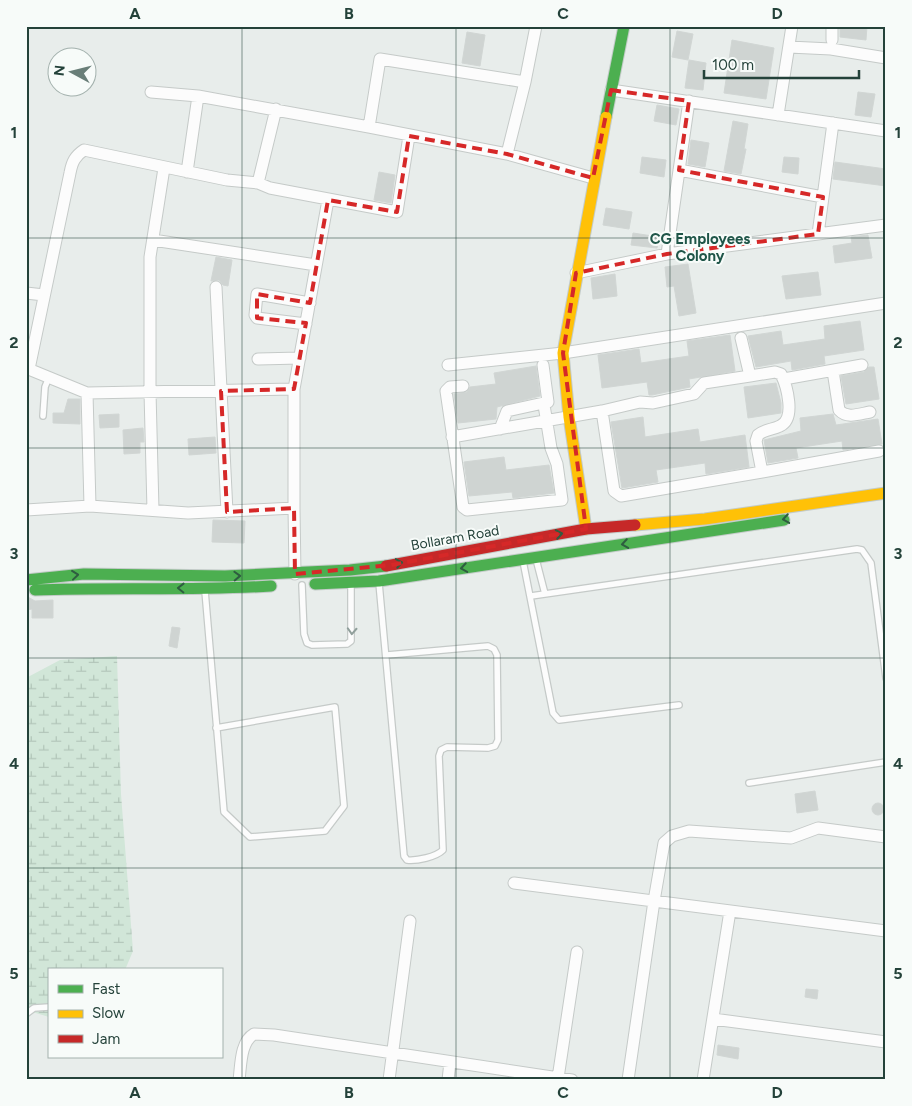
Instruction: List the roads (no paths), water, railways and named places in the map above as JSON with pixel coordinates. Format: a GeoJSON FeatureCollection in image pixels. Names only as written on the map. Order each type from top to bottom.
{"type":"FeatureCollection","features":[{"type":"Feature","properties":{"kind":"main road"},"geometry":{"type":"LineString","coordinates":[[586,530],[570,417],[564,353],[593,178],[624,26]]}},
{"type":"Feature","properties":{"kind":"main road","name":"Bollaram Road"},"geometry":{"type":"LineString","coordinates":[[26,580],[84,574],[205,576],[295,574],[391,565],[586,530],[705,519],[886,493]]}},
{"type":"Feature","properties":{"kind":"main road"},"geometry":{"type":"LineString","coordinates":[[26,590],[113,587],[205,589],[379,580],[886,504]]}},
{"type":"Feature","properties":{"kind":"street"},"geometry":{"type":"LineString","coordinates":[[507,154],[525,82],[536,26]]}},
{"type":"Feature","properties":{"kind":"street"},"geometry":{"type":"LineString","coordinates":[[778,115],[792,26]]}},
{"type":"Feature","properties":{"kind":"street"},"geometry":{"type":"LineString","coordinates":[[832,26],[832,40]]}},
{"type":"Feature","properties":{"kind":"street"},"geometry":{"type":"LineString","coordinates":[[789,47],[831,49],[886,58]]}},
{"type":"Feature","properties":{"kind":"street"},"geometry":{"type":"LineString","coordinates":[[369,127],[380,59],[525,82]]}},
{"type":"Feature","properties":{"kind":"street"},"geometry":{"type":"LineString","coordinates":[[611,90],[886,131]]}},
{"type":"Feature","properties":{"kind":"street"},"geometry":{"type":"LineString","coordinates":[[151,92],[198,96],[369,127],[507,154],[593,178]]}},
{"type":"Feature","properties":{"kind":"street"},"geometry":{"type":"LineString","coordinates":[[187,172],[198,96]]}},
{"type":"Feature","properties":{"kind":"street"},"geometry":{"type":"LineString","coordinates":[[667,254],[689,101]]}},
{"type":"Feature","properties":{"kind":"street"},"geometry":{"type":"LineString","coordinates":[[258,183],[276,109]]}},
{"type":"Feature","properties":{"kind":"street"},"geometry":{"type":"LineString","coordinates":[[818,234],[833,123]]}},
{"type":"Feature","properties":{"kind":"street"},"geometry":{"type":"LineString","coordinates":[[294,389],[87,393],[28,368],[72,162],[84,150],[164,168],[227,180],[258,183],[270,188],[397,212],[409,136]]}},
{"type":"Feature","properties":{"kind":"street"},"geometry":{"type":"LineString","coordinates":[[153,510],[150,392],[150,257],[164,168]]}},
{"type":"Feature","properties":{"kind":"street"},"geometry":{"type":"LineString","coordinates":[[679,170],[823,197]]}},
{"type":"Feature","properties":{"kind":"street"},"geometry":{"type":"LineString","coordinates":[[295,574],[294,389],[328,200]]}},
{"type":"Feature","properties":{"kind":"street"},"geometry":{"type":"LineString","coordinates":[[576,272],[667,254],[886,225]]}},
{"type":"Feature","properties":{"kind":"street"},"geometry":{"type":"LineString","coordinates":[[153,240],[316,264]]}},
{"type":"Feature","properties":{"kind":"street"},"geometry":{"type":"LineString","coordinates":[[216,287],[227,512]]}},
{"type":"Feature","properties":{"kind":"street"},"geometry":{"type":"LineString","coordinates":[[26,293],[44,295]]}},
{"type":"Feature","properties":{"kind":"street"},"geometry":{"type":"LineString","coordinates":[[306,324],[257,318],[255,314],[257,294],[310,303]]}},
{"type":"Feature","properties":{"kind":"street"},"geometry":{"type":"LineString","coordinates":[[448,365],[564,353],[886,303]]}},
{"type":"Feature","properties":{"kind":"street"},"geometry":{"type":"LineString","coordinates":[[741,338],[750,376]]}},
{"type":"Feature","properties":{"kind":"street"},"geometry":{"type":"LineString","coordinates":[[258,359],[300,358]]}},
{"type":"Feature","properties":{"kind":"street"},"geometry":{"type":"LineString","coordinates":[[463,386],[450,388],[446,391],[464,509],[560,501],[563,497],[559,472],[551,448],[544,405],[548,399],[543,365]]}},
{"type":"Feature","properties":{"kind":"street"},"geometry":{"type":"LineString","coordinates":[[784,379],[862,366]]}},
{"type":"Feature","properties":{"kind":"street"},"geometry":{"type":"LineString","coordinates":[[833,370],[839,410],[849,416],[870,412]]}},
{"type":"Feature","properties":{"kind":"street"},"geometry":{"type":"LineString","coordinates":[[452,437],[570,417],[640,402],[652,403],[690,396],[704,383],[775,372],[781,374],[784,379],[790,412],[787,420],[781,426],[764,430],[758,435],[756,441],[762,472]]}},
{"type":"Feature","properties":{"kind":"street"},"geometry":{"type":"LineString","coordinates":[[87,393],[90,506]]}},
{"type":"Feature","properties":{"kind":"street"},"geometry":{"type":"LineString","coordinates":[[500,429],[507,411],[544,405]]}},
{"type":"Feature","properties":{"kind":"street"},"geometry":{"type":"LineString","coordinates":[[602,411],[614,491],[621,496],[879,451]]}},
{"type":"Feature","properties":{"kind":"street"},"geometry":{"type":"LineString","coordinates":[[26,510],[90,506],[188,513],[294,508]]}},
{"type":"Feature","properties":{"kind":"street"},"geometry":{"type":"LineString","coordinates":[[628,1080],[664,843],[672,836],[689,831],[790,838],[818,828],[886,837]]}},
{"type":"Feature","properties":{"kind":"street"},"geometry":{"type":"LineString","coordinates":[[514,883],[886,931]]}},
{"type":"Feature","properties":{"kind":"street"},"geometry":{"type":"LineString","coordinates":[[703,1080],[730,911]]}},
{"type":"Feature","properties":{"kind":"street"},"geometry":{"type":"LineString","coordinates":[[389,1080],[410,921]]}},
{"type":"Feature","properties":{"kind":"street"},"geometry":{"type":"LineString","coordinates":[[558,1078],[577,952]]}},
{"type":"Feature","properties":{"kind":"street"},"geometry":{"type":"LineString","coordinates":[[713,1019],[886,1042]]}},
{"type":"Feature","properties":{"kind":"street"},"geometry":{"type":"LineString","coordinates":[[239,1080],[244,1048],[247,1040],[254,1034],[274,1035],[450,1062],[515,1075],[572,1080]]}},
{"type":"Feature","properties":{"kind":"street"},"geometry":{"type":"LineString","coordinates":[[448,1080],[450,1062]]}},
{"type":"Feature","properties":{"kind":"lane"},"geometry":{"type":"LineString","coordinates":[[43,416],[45,388],[49,377]]}},
{"type":"Feature","properties":{"kind":"lane"},"geometry":{"type":"LineString","coordinates":[[531,596],[857,549],[862,550],[871,562],[886,678]]}},
{"type":"Feature","properties":{"kind":"lane"},"geometry":{"type":"LineString","coordinates":[[535,557],[545,594]]}},
{"type":"Feature","properties":{"kind":"lane"},"geometry":{"type":"LineString","coordinates":[[522,559],[553,712],[559,720],[679,706]]}},
{"type":"Feature","properties":{"kind":"lane"},"geometry":{"type":"LineString","coordinates":[[205,576],[216,728],[224,812],[250,837],[325,831],[344,806],[335,707],[216,728]]}},
{"type":"Feature","properties":{"kind":"lane"},"geometry":{"type":"LineString","coordinates":[[379,580],[404,856],[407,860],[412,861],[440,854],[443,850],[439,756],[441,750],[447,747],[488,748],[495,746],[498,740],[497,655],[494,648],[488,646],[387,655]]}},
{"type":"Feature","properties":{"kind":"lane"},"geometry":{"type":"LineString","coordinates":[[292,585],[307,643],[347,644],[351,641],[352,631],[351,582]]}},
{"type":"Feature","properties":{"kind":"lane"},"geometry":{"type":"LineString","coordinates":[[749,783],[886,762]]}},
{"type":"Feature","properties":{"kind":"lane"},"geometry":{"type":"LineString","coordinates":[[26,1014],[34,1008],[48,1007]]}},
{"type":"Feature","properties":{"kind":"district","name":"CG Employees Colony"},"geometry":{"type":"Point","coordinates":[700,248]}}]}
